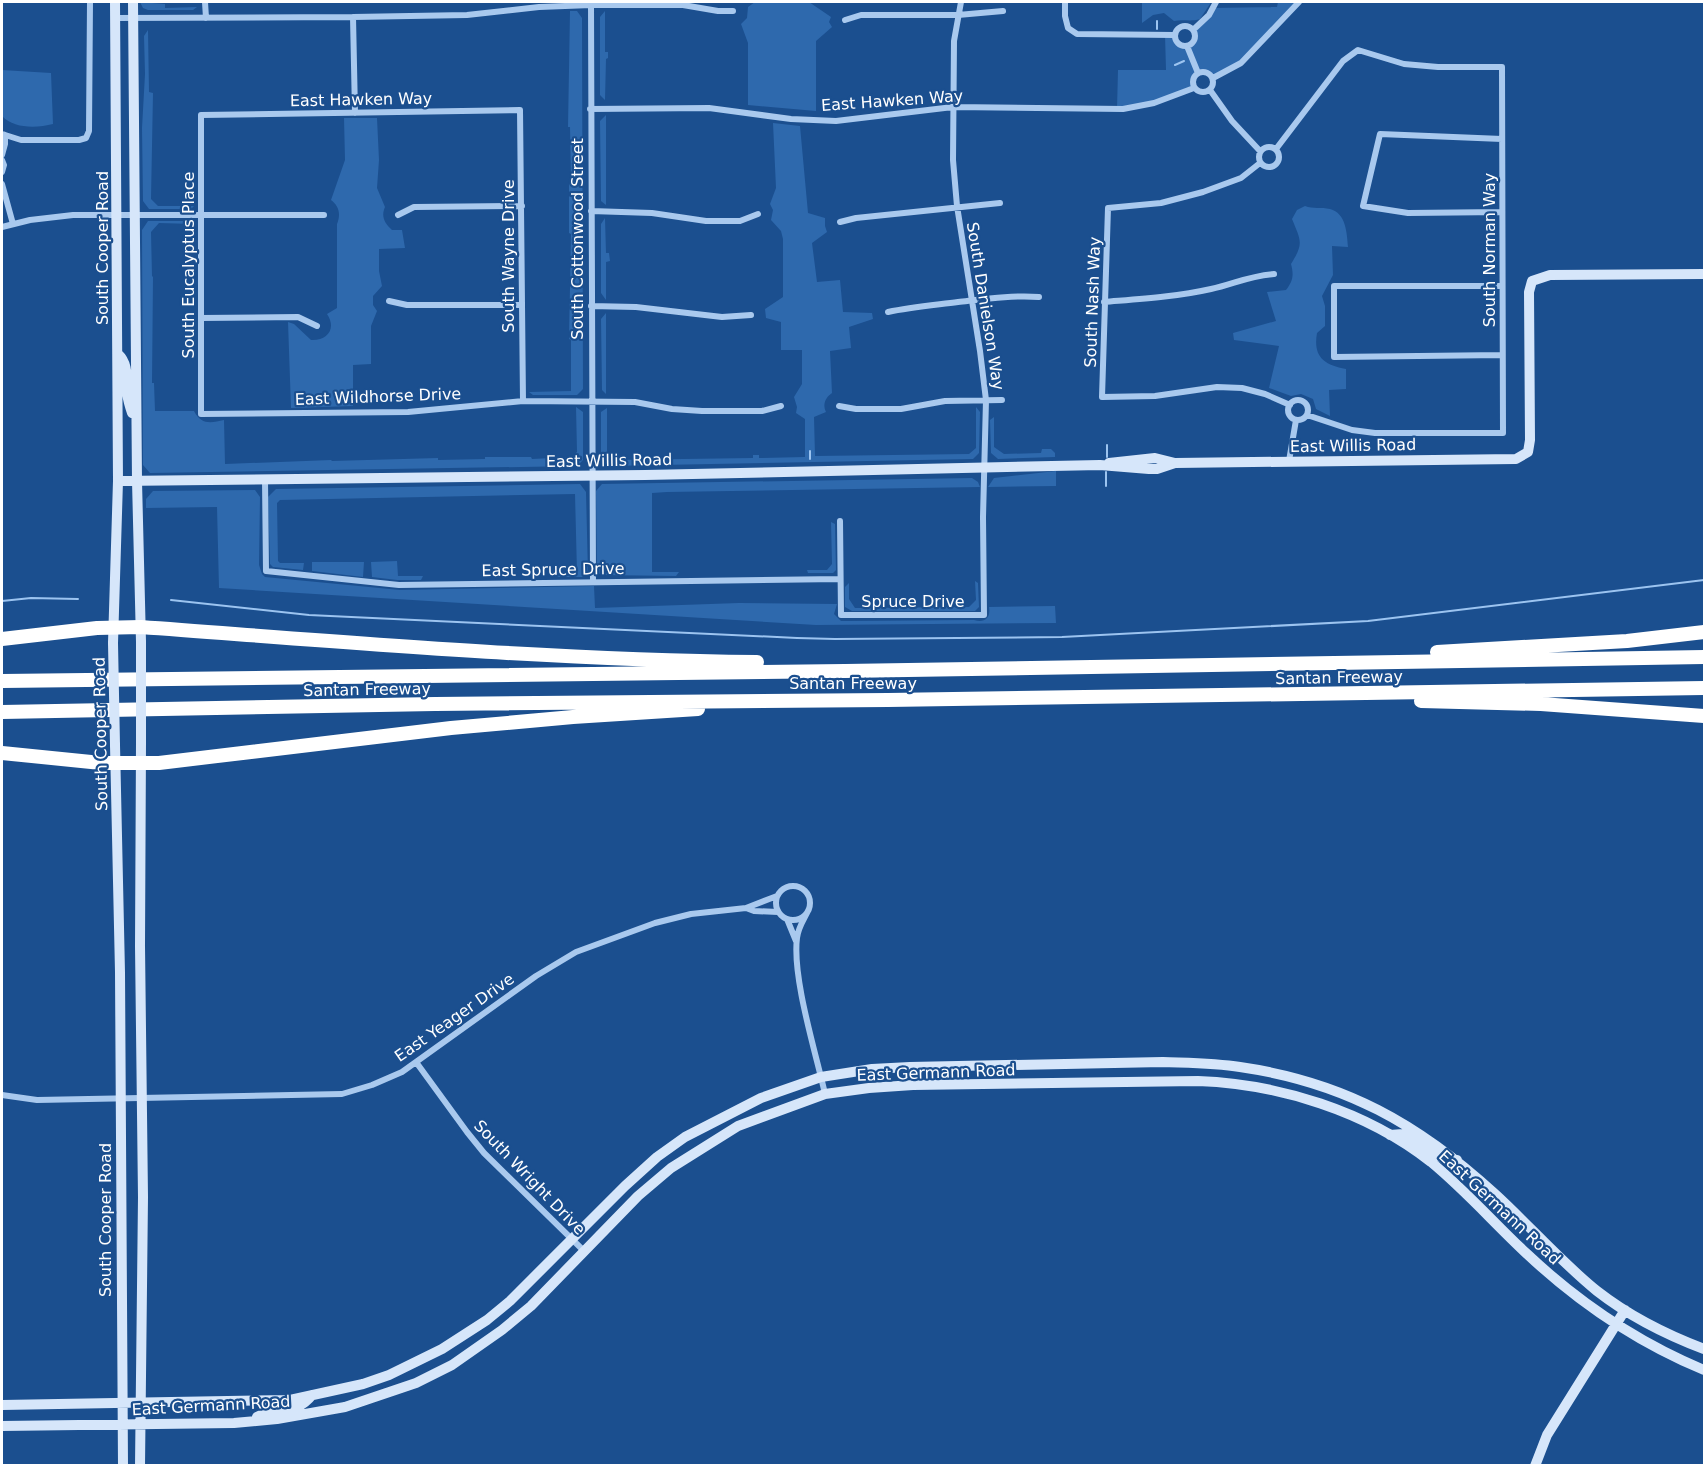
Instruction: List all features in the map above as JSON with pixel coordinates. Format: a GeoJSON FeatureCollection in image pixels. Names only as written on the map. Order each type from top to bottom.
{"type":"FeatureCollection","features":[{"type":"Feature","properties":{"kind":"highway"},"geometry":{"type":"LineString","coordinates":[[2,639],[97,628],[141,627],[550,656],[806,663],[845,671]]}},
{"type":"Feature","properties":{"kind":"highway"},"geometry":{"type":"LineString","coordinates":[[1351,662],[1400,655],[1627,641],[1704,632]]}},
{"type":"Feature","properties":{"kind":"highway","name":"Santan Freeway"},"geometry":{"type":"LineString","coordinates":[[2,681],[845,671],[1704,657]]}},
{"type":"Feature","properties":{"kind":"highway","name":"Santan Freeway"},"geometry":{"type":"LineString","coordinates":[[2,712],[423,704],[1704,688]]}},
{"type":"Feature","properties":{"kind":"highway"},"geometry":{"type":"LineString","coordinates":[[1258,694],[1291,701],[1403,700],[1541,704],[1704,716]]}},
{"type":"Feature","properties":{"kind":"highway"},"geometry":{"type":"LineString","coordinates":[[2,753],[116,763],[159,763],[451,728],[573,717],[711,709],[751,700]]}},
{"type":"Feature","properties":{"kind":"main road","name":"South Cooper Road"},"geometry":{"type":"LineString","coordinates":[[115,2],[118,481],[113,628],[120,972],[130,1097],[141,1403],[140,1466]]}},
{"type":"Feature","properties":{"kind":"main road","name":"South Cooper Road"},"geometry":{"type":"LineString","coordinates":[[123,1466],[122,1404],[130,1097],[142,763],[136,425],[133,2]]}},
{"type":"Feature","properties":{"kind":"main road","name":"East Willis Road"},"geometry":{"type":"LineString","coordinates":[[118,481],[592,476],[985,468],[1100,465],[1114,461],[1147,458],[1175,463],[1516,459],[1528,452],[1530,440],[1529,292],[1532,281],[1550,275],[1704,274]]}},
{"type":"Feature","properties":{"kind":"main road"},"geometry":{"type":"LineString","coordinates":[[117,354],[121,356],[126,367],[127,396],[136,425]]}},
{"type":"Feature","properties":{"kind":"main road","name":"East Germann Road"},"geometry":{"type":"LineString","coordinates":[[2,1405],[290,1400],[363,1384],[388,1375],[450,1344],[480,1325],[509,1302],[639,1173],[685,1137],[761,1098],[821,1077],[910,1066],[1163,1062],[1239,1066],[1283,1075],[1346,1094],[1394,1117],[1457,1160],[1599,1292],[1625,1310],[1680,1340],[1704,1349]]}},
{"type":"Feature","properties":{"kind":"main road","name":"East Germann Road"},"geometry":{"type":"LineString","coordinates":[[2,1426],[249,1422],[320,1413],[382,1396],[416,1383],[452,1365],[502,1330],[531,1306],[638,1196],[671,1168],[738,1126],[825,1094],[913,1085],[1231,1082],[1308,1100],[1340,1111],[1389,1135],[1429,1161],[1456,1184],[1527,1254],[1616,1325],[1654,1347],[1704,1370]]}},
{"type":"Feature","properties":{"kind":"main road"},"geometry":{"type":"LineString","coordinates":[[1389,1135],[1403,1134],[1444,1159],[1457,1160]]}},
{"type":"Feature","properties":{"kind":"main road"},"geometry":{"type":"LineString","coordinates":[[1535,1466],[1547,1435],[1625,1310]]}},
{"type":"Feature","properties":{"kind":"main road"},"geometry":{"type":"LineString","coordinates":[[249,1422],[263,1414],[298,1408],[306,1404],[312,1395]]}},
{"type":"Feature","properties":{"kind":"street"},"geometry":{"type":"LineString","coordinates":[[2,155],[5,144],[3,136],[42,141],[86,138],[89,131],[90,2]]}},
{"type":"Feature","properties":{"kind":"street"},"geometry":{"type":"LineString","coordinates":[[205,2],[206,18]]}},
{"type":"Feature","properties":{"kind":"street","name":"South Danielson Way"},"geometry":{"type":"LineString","coordinates":[[961,2],[954,41],[953,159],[957,206],[986,400],[983,517],[984,615]]}},
{"type":"Feature","properties":{"kind":"street"},"geometry":{"type":"LineString","coordinates":[[1065,2],[1068,28],[1077,34],[1174,35]]}},
{"type":"Feature","properties":{"kind":"street"},"geometry":{"type":"LineString","coordinates":[[1193,30],[1209,15],[1216,2]]}},
{"type":"Feature","properties":{"kind":"street"},"geometry":{"type":"LineString","coordinates":[[1213,78],[1240,63],[1299,2]]}},
{"type":"Feature","properties":{"kind":"street"},"geometry":{"type":"LineString","coordinates":[[115,18],[467,15],[591,3],[683,6],[733,11]]}},
{"type":"Feature","properties":{"kind":"street","name":"South Cottonwood Street"},"geometry":{"type":"LineString","coordinates":[[591,3],[593,582]]}},
{"type":"Feature","properties":{"kind":"street"},"geometry":{"type":"LineString","coordinates":[[845,20],[861,15],[958,15],[1003,11]]}},
{"type":"Feature","properties":{"kind":"street"},"geometry":{"type":"LineString","coordinates":[[353,17],[355,113]]}},
{"type":"Feature","properties":{"kind":"street"},"geometry":{"type":"LineString","coordinates":[[1174,35],[1177,29],[1184,26],[1193,30]]}},
{"type":"Feature","properties":{"kind":"street"},"geometry":{"type":"LineString","coordinates":[[1174,35],[1178,44],[1187,46],[1195,40],[1193,30]]}},
{"type":"Feature","properties":{"kind":"street"},"geometry":{"type":"LineString","coordinates":[[1187,46],[1198,73]]}},
{"type":"Feature","properties":{"kind":"street","name":"South Norman Way"},"geometry":{"type":"LineString","coordinates":[[1276,149],[1343,61],[1358,50],[1404,64],[1502,66],[1503,433],[1375,433],[1352,430],[1307,415]]}},
{"type":"Feature","properties":{"kind":"street"},"geometry":{"type":"LineString","coordinates":[[1205,72],[1213,78],[1210,90],[1202,93],[1194,88],[1194,78],[1198,73],[1205,72]]}},
{"type":"Feature","properties":{"kind":"street","name":"East Hawken Way"},"geometry":{"type":"LineString","coordinates":[[590,109],[709,108],[790,119],[836,121],[953,107],[1124,109],[1154,103],[1194,88]]}},
{"type":"Feature","properties":{"kind":"street"},"geometry":{"type":"LineString","coordinates":[[1210,90],[1232,121],[1260,151]]}},
{"type":"Feature","properties":{"kind":"street","name":"East Hawken Way"},"geometry":{"type":"LineString","coordinates":[[201,115],[520,110]]}},
{"type":"Feature","properties":{"kind":"street","name":"South Wayne Drive"},"geometry":{"type":"LineString","coordinates":[[520,110],[523,401]]}},
{"type":"Feature","properties":{"kind":"street","name":"South Eucalyptus Place"},"geometry":{"type":"LineString","coordinates":[[201,115],[201,414]]}},
{"type":"Feature","properties":{"kind":"street"},"geometry":{"type":"LineString","coordinates":[[1502,139],[1380,134],[1363,206],[1408,213],[1502,213]]}},
{"type":"Feature","properties":{"kind":"street"},"geometry":{"type":"LineString","coordinates":[[1266,147],[1276,149],[1279,158],[1276,164],[1269,167],[1260,163],[1258,157],[1260,151],[1266,147]]}},
{"type":"Feature","properties":{"kind":"street"},"geometry":{"type":"LineString","coordinates":[[2,160],[4,165],[2,172]]}},
{"type":"Feature","properties":{"kind":"street","name":"South Nash Way"},"geometry":{"type":"LineString","coordinates":[[1260,163],[1240,178],[1203,192],[1161,203],[1108,208],[1102,397],[1155,396],[1217,387],[1242,388],[1265,394],[1290,405]]}},
{"type":"Feature","properties":{"kind":"street"},"geometry":{"type":"LineString","coordinates":[[2,184],[13,224]]}},
{"type":"Feature","properties":{"kind":"street"},"geometry":{"type":"LineString","coordinates":[[840,222],[957,206],[1000,203]]}},
{"type":"Feature","properties":{"kind":"street"},"geometry":{"type":"LineString","coordinates":[[398,215],[414,207],[522,206]]}},
{"type":"Feature","properties":{"kind":"street"},"geometry":{"type":"LineString","coordinates":[[591,211],[652,213],[706,221],[740,221],[758,214]]}},
{"type":"Feature","properties":{"kind":"street"},"geometry":{"type":"LineString","coordinates":[[2,217],[3,226],[73,215],[324,215]]}},
{"type":"Feature","properties":{"kind":"street"},"geometry":{"type":"LineString","coordinates":[[1104,302],[1172,297],[1214,288],[1253,276],[1274,274]]}},
{"type":"Feature","properties":{"kind":"street"},"geometry":{"type":"LineString","coordinates":[[1502,286],[1334,286],[1334,357],[1502,355]]}},
{"type":"Feature","properties":{"kind":"street"},"geometry":{"type":"LineString","coordinates":[[888,312],[972,301],[1039,297]]}},
{"type":"Feature","properties":{"kind":"street"},"geometry":{"type":"LineString","coordinates":[[389,301],[407,305],[522,305]]}},
{"type":"Feature","properties":{"kind":"street"},"geometry":{"type":"LineString","coordinates":[[591,306],[636,307],[722,317],[751,315]]}},
{"type":"Feature","properties":{"kind":"street"},"geometry":{"type":"LineString","coordinates":[[201,318],[298,317],[317,326]]}},
{"type":"Feature","properties":{"kind":"street","name":"East Wildhorse Drive"},"geometry":{"type":"LineString","coordinates":[[201,414],[408,412],[523,401],[592,400],[635,402],[672,409],[702,411],[762,411],[781,406]]}},
{"type":"Feature","properties":{"kind":"street"},"geometry":{"type":"LineString","coordinates":[[839,406],[856,409],[901,409],[945,401],[1002,400]]}},
{"type":"Feature","properties":{"kind":"street"},"geometry":{"type":"LineString","coordinates":[[1297,400],[1303,401],[1308,406],[1307,415],[1302,420],[1296,420],[1289,414],[1290,405],[1297,400]]}},
{"type":"Feature","properties":{"kind":"street"},"geometry":{"type":"LineString","coordinates":[[1289,461],[1296,420]]}},
{"type":"Feature","properties":{"kind":"street","name":"East Spruce Drive"},"geometry":{"type":"LineString","coordinates":[[265,480],[266,571],[399,585],[840,579]]}},
{"type":"Feature","properties":{"kind":"street"},"geometry":{"type":"LineString","coordinates":[[840,520],[840,579]]}},
{"type":"Feature","properties":{"kind":"street","name":"Spruce Drive"},"geometry":{"type":"LineString","coordinates":[[840,579],[841,615],[984,615]]}},
{"type":"Feature","properties":{"kind":"street"},"geometry":{"type":"LineString","coordinates":[[797,941],[787,919],[778,912],[776,904],[780,891],[790,886],[801,888],[809,896],[810,901],[807,913],[801,922],[797,941],[801,989],[825,1094]]}},
{"type":"Feature","properties":{"kind":"street","name":"East Yeager Drive"},"geometry":{"type":"LineString","coordinates":[[2,1095],[37,1100],[342,1094],[402,1072],[536,976],[576,952],[654,923],[691,914],[746,908],[777,896]]}},
{"type":"Feature","properties":{"kind":"street","name":"East Yeager Drive"},"geometry":{"type":"LineString","coordinates":[[746,908],[754,911],[778,912]]}},
{"type":"Feature","properties":{"kind":"street"},"geometry":{"type":"LineString","coordinates":[[787,919],[798,919],[807,913]]}},
{"type":"Feature","properties":{"kind":"street","name":"South Wright Drive"},"geometry":{"type":"LineString","coordinates":[[416,1062],[484,1153],[584,1251]]}},
{"type":"Feature","properties":{"kind":"shaded area"},"geometry":{"type":"Polygon","coordinates":[[[140,2],[165,4],[165,8],[197,7],[193,10],[148,10],[143,8],[140,2]]]}},
{"type":"Feature","properties":{"kind":"shaded area"},"geometry":{"type":"Polygon","coordinates":[[[755,2],[809,2],[831,17],[829,22],[832,27],[816,41],[816,111],[748,105],[748,43],[741,24],[747,18],[748,7],[755,2]]]}},
{"type":"Feature","properties":{"kind":"shaded area"},"geometry":{"type":"Polygon","coordinates":[[[1142,2],[1210,2],[1210,4],[1200,19],[1174,21],[1164,13],[1153,15],[1142,23],[1142,2]]]}},
{"type":"Feature","properties":{"kind":"shaded area"},"geometry":{"type":"Polygon","coordinates":[[[1278,2],[1299,2],[1241,63],[1213,78],[1208,73],[1198,73],[1193,78],[1194,88],[1154,103],[1117,109],[1118,70],[1166,70],[1165,35],[1174,35],[1178,44],[1187,46],[1195,40],[1193,30],[1213,8],[1277,7],[1278,2]]]}},
{"type":"Feature","properties":{"kind":"shaded area"},"geometry":{"type":"Polygon","coordinates":[[[570,11],[577,11],[582,18],[583,389],[577,395],[533,395],[529,392],[571,391],[569,179],[571,179],[570,127],[568,127],[570,11]]]}},
{"type":"Feature","properties":{"kind":"shaded area"},"geometry":{"type":"Polygon","coordinates":[[[605,11],[605,52],[608,52],[608,58],[606,59],[605,100],[600,95],[600,17],[605,11]]]}},
{"type":"Feature","properties":{"kind":"shaded area"},"geometry":{"type":"Polygon","coordinates":[[[148,30],[149,92],[153,93],[151,199],[158,206],[194,206],[191,209],[149,209],[143,201],[144,36],[148,30]]]}},
{"type":"Feature","properties":{"kind":"shaded area"},"geometry":{"type":"Polygon","coordinates":[[[2,70],[51,73],[53,124],[19,125],[2,116],[2,70]]]}},
{"type":"Feature","properties":{"kind":"shaded area"},"geometry":{"type":"Polygon","coordinates":[[[606,115],[606,205],[601,201],[600,121],[606,115]]]}},
{"type":"Feature","properties":{"kind":"shaded area"},"geometry":{"type":"Polygon","coordinates":[[[344,118],[377,118],[379,160],[377,188],[385,207],[383,216],[392,230],[402,230],[405,248],[379,249],[382,286],[373,296],[373,305],[377,311],[371,326],[371,364],[353,365],[353,406],[291,408],[288,322],[294,324],[311,340],[317,340],[329,333],[331,325],[327,314],[337,308],[339,214],[336,205],[331,200],[345,160],[344,118]]]}},
{"type":"Feature","properties":{"kind":"shaded area"},"geometry":{"type":"Polygon","coordinates":[[[773,123],[800,126],[808,213],[825,218],[827,232],[812,243],[817,282],[840,280],[843,312],[872,313],[873,319],[849,327],[851,348],[830,351],[832,393],[825,401],[826,412],[814,417],[815,456],[969,454],[976,448],[976,407],[980,412],[979,453],[973,459],[609,466],[601,459],[601,412],[607,408],[607,453],[613,460],[753,458],[753,455],[759,455],[759,458],[805,457],[805,419],[796,413],[794,397],[802,384],[802,350],[781,350],[781,322],[766,318],[765,309],[783,297],[783,239],[781,231],[771,220],[773,210],[770,204],[776,188],[773,123]]]}},
{"type":"Feature","properties":{"kind":"shaded area"},"geometry":{"type":"Polygon","coordinates":[[[1305,206],[1335,211],[1345,224],[1347,236],[1348,247],[1332,246],[1333,275],[1322,296],[1325,306],[1325,326],[1317,333],[1316,341],[1321,358],[1331,365],[1346,369],[1346,389],[1329,390],[1330,416],[1316,409],[1313,399],[1301,394],[1291,396],[1269,388],[1279,346],[1234,340],[1233,333],[1276,321],[1267,292],[1286,290],[1290,284],[1293,275],[1291,264],[1300,242],[1292,219],[1297,210],[1305,206]]]}},
{"type":"Feature","properties":{"kind":"shaded area"},"geometry":{"type":"Polygon","coordinates":[[[605,218],[606,253],[609,253],[610,261],[606,262],[606,300],[601,293],[601,224],[605,218]]]}},
{"type":"Feature","properties":{"kind":"shaded area"},"geometry":{"type":"Polygon","coordinates":[[[148,221],[189,221],[194,224],[159,223],[151,232],[152,383],[154,383],[155,411],[194,411],[203,421],[224,420],[225,464],[331,460],[572,457],[577,452],[576,407],[583,412],[583,460],[577,466],[150,473],[143,465],[142,230],[148,221]]]}},
{"type":"Feature","properties":{"kind":"shaded area"},"geometry":{"type":"Polygon","coordinates":[[[606,313],[606,394],[602,390],[601,319],[606,313]]]}},
{"type":"Feature","properties":{"kind":"shaded area"},"geometry":{"type":"Polygon","coordinates":[[[994,417],[994,447],[1004,454],[1041,453],[1042,449],[1051,449],[1055,457],[998,459],[991,453],[990,420],[994,417]]]}},
{"type":"Feature","properties":{"kind":"shaded area"},"geometry":{"type":"Polygon","coordinates":[[[1056,471],[1056,486],[988,487],[994,478],[1056,471]]]}},
{"type":"Feature","properties":{"kind":"shaded area"},"geometry":{"type":"Polygon","coordinates":[[[972,478],[978,482],[980,487],[652,493],[652,572],[679,572],[676,576],[601,575],[597,572],[596,491],[602,484],[972,478]]]}},
{"type":"Feature","properties":{"kind":"shaded area"},"geometry":{"type":"Polygon","coordinates":[[[580,484],[586,492],[588,573],[582,577],[553,577],[550,573],[577,573],[575,494],[280,500],[277,503],[278,561],[280,563],[304,563],[303,570],[273,567],[270,564],[268,497],[276,489],[580,484]]]}},
{"type":"Feature","properties":{"kind":"shaded area"},"geometry":{"type":"Polygon","coordinates":[[[255,490],[260,497],[259,565],[265,577],[400,590],[594,586],[595,608],[739,603],[837,604],[834,614],[841,621],[981,621],[988,617],[989,607],[1055,606],[1056,623],[816,625],[219,588],[217,507],[146,508],[146,499],[153,491],[255,490]]]}},
{"type":"Feature","properties":{"kind":"shaded area"},"geometry":{"type":"Polygon","coordinates":[[[831,522],[835,524],[836,570],[833,573],[808,573],[807,570],[827,570],[832,564],[831,522]]]}},
{"type":"Feature","properties":{"kind":"shaded area"},"geometry":{"type":"Polygon","coordinates":[[[397,561],[398,576],[423,576],[421,580],[372,577],[371,562],[397,561]]]}},
{"type":"Feature","properties":{"kind":"shaded area"},"geometry":{"type":"Polygon","coordinates":[[[312,562],[364,562],[363,577],[312,571],[312,562]]]}},
{"type":"Feature","properties":{"kind":"shaded area"},"geometry":{"type":"Polygon","coordinates":[[[975,581],[978,583],[979,607],[975,611],[852,611],[845,607],[845,587],[849,583],[849,599],[855,608],[969,607],[976,600],[975,581]]]}},
{"type":"Feature","properties":{"kind":"waterway"},"geometry":{"type":"LineString","coordinates":[[1157,21],[1157,29]]}},
{"type":"Feature","properties":{"kind":"waterway"},"geometry":{"type":"LineString","coordinates":[[1175,65],[1184,61]]}},
{"type":"Feature","properties":{"kind":"waterway"},"geometry":{"type":"LineString","coordinates":[[1107,445],[1107,457]]}},
{"type":"Feature","properties":{"kind":"waterway"},"geometry":{"type":"LineString","coordinates":[[810,451],[810,459]]}},
{"type":"Feature","properties":{"kind":"waterway"},"geometry":{"type":"LineString","coordinates":[[1106,472],[1106,486]]}},
{"type":"Feature","properties":{"kind":"waterway"},"geometry":{"type":"LineString","coordinates":[[171,600],[309,615],[797,638],[1062,637],[1368,621],[1704,580]]}},
{"type":"Feature","properties":{"kind":"waterway"},"geometry":{"type":"LineString","coordinates":[[2,601],[31,598],[78,599]]}}]}
